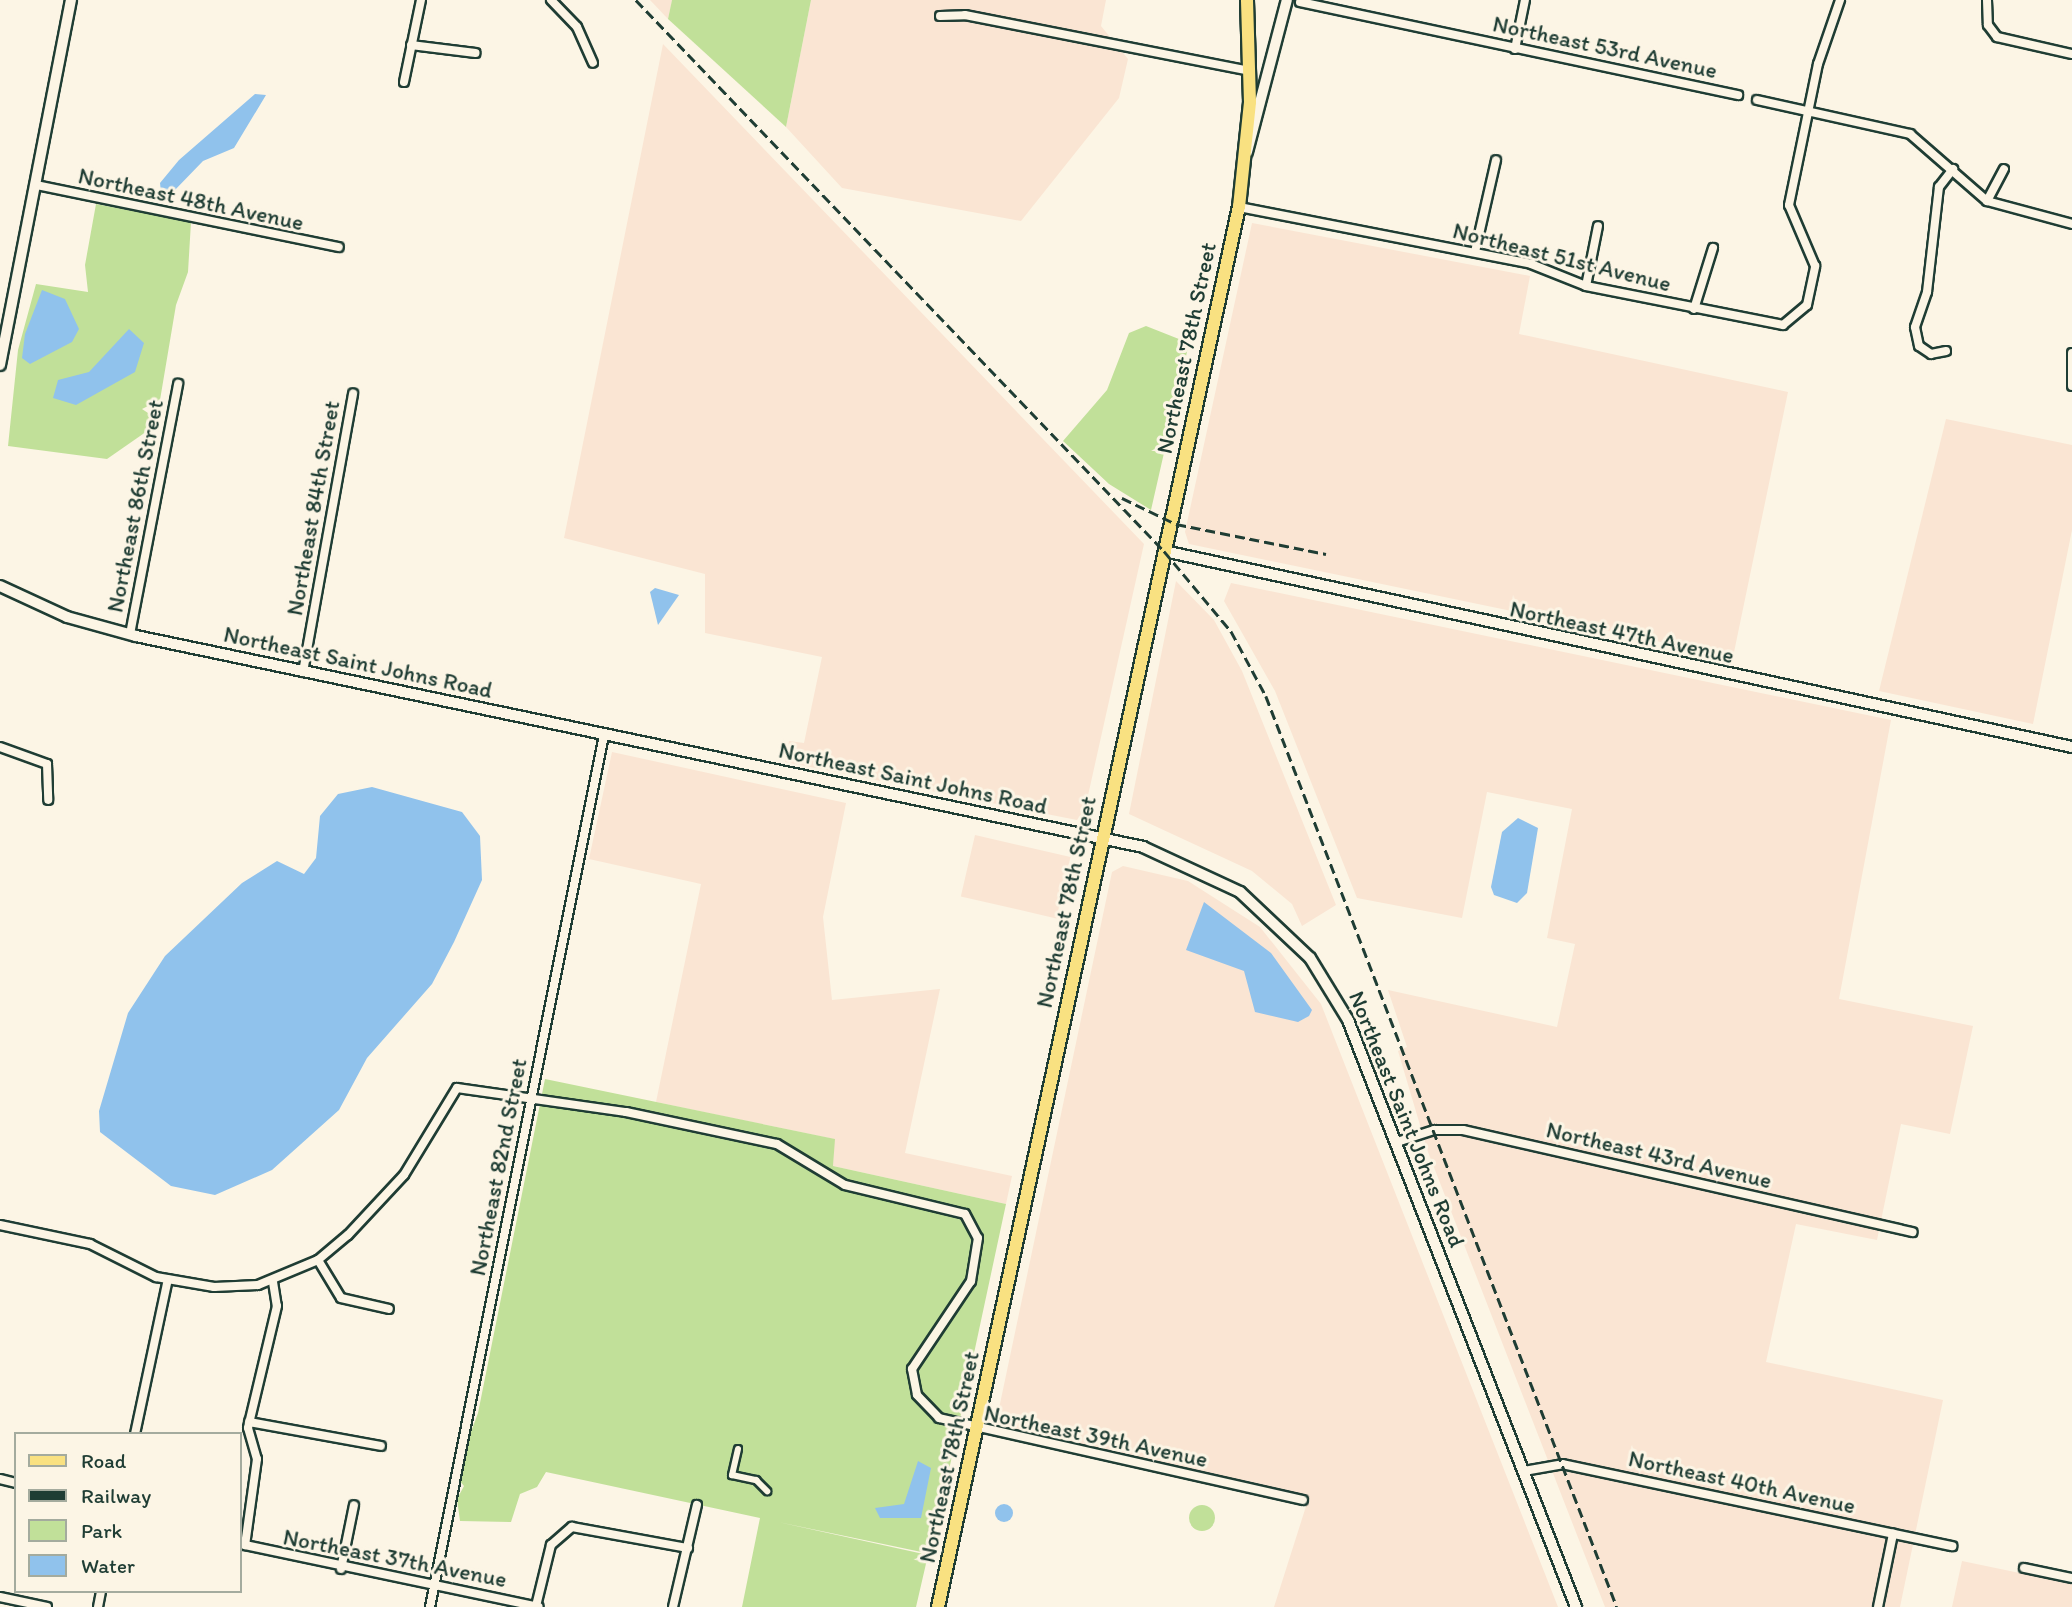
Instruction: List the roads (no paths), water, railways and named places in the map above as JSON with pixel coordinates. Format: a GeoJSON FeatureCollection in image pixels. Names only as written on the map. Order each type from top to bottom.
{"type":"FeatureCollection","features":[{"type":"Feature","properties":{"kind":"main road"},"geometry":{"type":"LineString","coordinates":[[0,365],[71,0]]}},
{"type":"Feature","properties":{"kind":"main road","name":"Northeast 78th Street"},"geometry":{"type":"LineString","coordinates":[[939,1607],[1100,837],[1238,207],[1247,152],[1250,71],[1247,0]]}},
{"type":"Feature","properties":{"kind":"main road","name":"Northeast Saint Johns Road"},"geometry":{"type":"LineString","coordinates":[[0,586],[59,614],[130,634],[1100,837],[1152,850],[1216,877],[1290,934],[1348,1020],[1576,1607]]}},
{"type":"Feature","properties":{"kind":"street"},"geometry":{"type":"LineString","coordinates":[[404,82],[421,0]]}},
{"type":"Feature","properties":{"kind":"street"},"geometry":{"type":"LineString","coordinates":[[551,0],[577,27],[593,64]]}},
{"type":"Feature","properties":{"kind":"street"},"geometry":{"type":"LineString","coordinates":[[1247,152],[1287,0]]}},
{"type":"Feature","properties":{"kind":"street"},"geometry":{"type":"LineString","coordinates":[[1515,49],[1525,0]]}},
{"type":"Feature","properties":{"kind":"street"},"geometry":{"type":"LineString","coordinates":[[1808,110],[1840,0]]}},
{"type":"Feature","properties":{"kind":"street"},"geometry":{"type":"LineString","coordinates":[[1987,0],[1988,25],[1997,37],[2072,54]]}},
{"type":"Feature","properties":{"kind":"street","name":"Northeast 53rd Avenue"},"geometry":{"type":"LineString","coordinates":[[1300,2],[1738,95]]}},
{"type":"Feature","properties":{"kind":"street"},"geometry":{"type":"LineString","coordinates":[[940,16],[965,15],[1250,71]]}},
{"type":"Feature","properties":{"kind":"street"},"geometry":{"type":"LineString","coordinates":[[411,45],[477,52]]}},
{"type":"Feature","properties":{"kind":"street"},"geometry":{"type":"LineString","coordinates":[[1757,100],[1910,134],[1987,201],[2072,224]]}},
{"type":"Feature","properties":{"kind":"street","name":"Northeast 51st Avenue"},"geometry":{"type":"LineString","coordinates":[[1238,207],[1475,252],[1586,286],[1771,325],[1793,321],[1807,305],[1815,266],[1788,205],[1808,110]]}},
{"type":"Feature","properties":{"kind":"street"},"geometry":{"type":"LineString","coordinates":[[1475,252],[1496,160]]}},
{"type":"Feature","properties":{"kind":"street"},"geometry":{"type":"LineString","coordinates":[[1946,351],[1931,354],[1919,346],[1916,327],[1927,292],[1939,187],[1953,169]]}},
{"type":"Feature","properties":{"kind":"street"},"geometry":{"type":"LineString","coordinates":[[1987,201],[2004,169]]}},
{"type":"Feature","properties":{"kind":"street","name":"Northeast 48th Avenue"},"geometry":{"type":"LineString","coordinates":[[36,185],[339,247]]}},
{"type":"Feature","properties":{"kind":"street"},"geometry":{"type":"LineString","coordinates":[[1586,286],[1598,226]]}},
{"type":"Feature","properties":{"kind":"street"},"geometry":{"type":"LineString","coordinates":[[1694,309],[1713,248]]}},
{"type":"Feature","properties":{"kind":"street"},"geometry":{"type":"LineString","coordinates":[[2071,386],[2072,353]]}},
{"type":"Feature","properties":{"kind":"street","name":"Northeast 86th Street"},"geometry":{"type":"LineString","coordinates":[[130,634],[178,384]]}},
{"type":"Feature","properties":{"kind":"street","name":"Northeast 84th Street"},"geometry":{"type":"LineString","coordinates":[[303,672],[353,393]]}},
{"type":"Feature","properties":{"kind":"street","name":"Northeast 47th Avenue"},"geometry":{"type":"LineString","coordinates":[[1164,551],[2072,747]]}},
{"type":"Feature","properties":{"kind":"street","name":"Northeast 82nd Street"},"geometry":{"type":"LineString","coordinates":[[430,1607],[604,735]]}},
{"type":"Feature","properties":{"kind":"street"},"geometry":{"type":"LineString","coordinates":[[0,747],[47,764],[48,800]]}},
{"type":"Feature","properties":{"kind":"street"},"geometry":{"type":"LineString","coordinates":[[0,1225],[90,1244],[168,1279],[214,1287],[273,1282],[318,1261],[404,1175],[457,1088],[530,1101]]}},
{"type":"Feature","properties":{"kind":"street","name":"Northeast 39th Avenue"},"geometry":{"type":"LineString","coordinates":[[530,1101],[626,1112],[778,1144],[839,1182],[950,1206],[972,1222],[978,1245],[968,1287],[919,1350],[912,1375],[928,1410],[976,1430],[1303,1500]]}},
{"type":"Feature","properties":{"kind":"street","name":"Northeast 43rd Avenue"},"geometry":{"type":"LineString","coordinates":[[1397,1142],[1434,1130],[1464,1130],[1913,1232]]}},
{"type":"Feature","properties":{"kind":"street"},"geometry":{"type":"LineString","coordinates":[[318,1261],[341,1298],[390,1309]]}},
{"type":"Feature","properties":{"kind":"street"},"geometry":{"type":"LineString","coordinates":[[135,1432],[168,1279]]}},
{"type":"Feature","properties":{"kind":"street"},"geometry":{"type":"LineString","coordinates":[[273,1282],[277,1306],[249,1422],[381,1446]]}},
{"type":"Feature","properties":{"kind":"street","name":"Northeast 37th Avenue"},"geometry":{"type":"LineString","coordinates":[[249,1422],[257,1459],[245,1545],[341,1569],[435,1582],[537,1607]]}},
{"type":"Feature","properties":{"kind":"street"},"geometry":{"type":"LineString","coordinates":[[738,1449],[732,1475],[756,1480],[766,1491]]}},
{"type":"Feature","properties":{"kind":"street","name":"Northeast 40th Avenue"},"geometry":{"type":"LineString","coordinates":[[1524,1471],[1570,1465],[1952,1546]]}},
{"type":"Feature","properties":{"kind":"street"},"geometry":{"type":"LineString","coordinates":[[341,1569],[354,1505]]}},
{"type":"Feature","properties":{"kind":"street"},"geometry":{"type":"LineString","coordinates":[[673,1607],[697,1505]]}},
{"type":"Feature","properties":{"kind":"street"},"geometry":{"type":"LineString","coordinates":[[537,1607],[551,1545],[565,1530],[585,1527],[688,1548]]}},
{"type":"Feature","properties":{"kind":"street"},"geometry":{"type":"LineString","coordinates":[[1878,1607],[1893,1534]]}},
{"type":"Feature","properties":{"kind":"street"},"geometry":{"type":"LineString","coordinates":[[2024,1568],[2072,1578]]}},
{"type":"Feature","properties":{"kind":"street"},"geometry":{"type":"LineString","coordinates":[[0,1597],[47,1607]]}},
{"type":"Feature","properties":{"kind":"water"},"geometry":{"type":"Polygon","coordinates":[[[255,94],[266,95],[234,148],[203,161],[173,192],[161,192],[160,183],[179,160],[255,94]]]}},
{"type":"Feature","properties":{"kind":"water"},"geometry":{"type":"Polygon","coordinates":[[[42,290],[65,299],[79,329],[72,342],[30,364],[22,358],[25,334],[42,290]]]}},
{"type":"Feature","properties":{"kind":"water"},"geometry":{"type":"Polygon","coordinates":[[[129,329],[144,343],[135,372],[76,405],[53,398],[58,380],[89,372],[129,329]]]}},
{"type":"Feature","properties":{"kind":"water"},"geometry":{"type":"Polygon","coordinates":[[[655,588],[679,595],[658,625],[650,592],[655,588]]]}},
{"type":"Feature","properties":{"kind":"water"},"geometry":{"type":"Polygon","coordinates":[[[372,787],[462,812],[480,836],[482,880],[454,942],[432,984],[367,1058],[339,1110],[272,1170],[215,1195],[171,1186],[100,1132],[99,1111],[128,1013],[165,956],[242,883],[277,861],[304,874],[316,858],[320,816],[338,794],[372,787]]]}},
{"type":"Feature","properties":{"kind":"water"},"geometry":{"type":"Polygon","coordinates":[[[1518,818],[1538,828],[1527,893],[1517,903],[1494,895],[1491,887],[1502,832],[1518,818]]]}},
{"type":"Feature","properties":{"kind":"water"},"geometry":{"type":"Polygon","coordinates":[[[1204,902],[1271,953],[1312,1010],[1309,1016],[1298,1022],[1255,1012],[1244,971],[1186,950],[1204,902]]]}},
{"type":"Feature","properties":{"kind":"water"},"geometry":{"type":"Polygon","coordinates":[[[918,1461],[931,1468],[921,1518],[880,1518],[875,1508],[904,1504],[918,1461]]]}},
{"type":"Feature","properties":{"kind":"water"},"geometry":{"type":"Polygon","coordinates":[[[1000,1504],[1008,1504],[1013,1513],[1011,1520],[1000,1522],[995,1517],[995,1509],[1000,1504]]]}},
{"type":"Feature","properties":{"kind":"railway"},"geometry":{"type":"LineString","coordinates":[[636,0],[1164,551],[1231,631],[1266,696],[1617,1607]]}},
{"type":"Feature","properties":{"kind":"railway"},"geometry":{"type":"LineString","coordinates":[[1122,498],[1176,524],[1326,554]]}}]}
